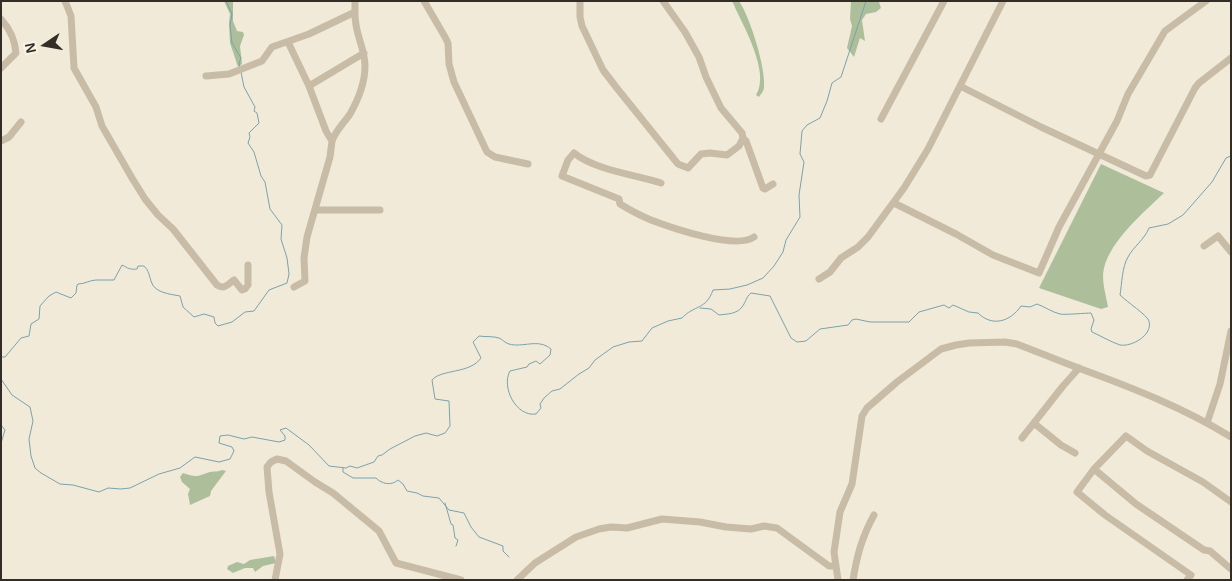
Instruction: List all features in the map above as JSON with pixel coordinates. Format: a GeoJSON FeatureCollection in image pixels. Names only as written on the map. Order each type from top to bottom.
{"type":"FeatureCollection","features":[{"type":"Feature","properties":{"kind":"street"},"geometry":{"type":"LineString","coordinates":[[65,1],[71,16],[74,68],[96,107],[102,126],[145,199],[173,229],[220,288],[225,287],[234,280],[242,290],[245,289],[248,285],[248,265]]}},
{"type":"Feature","properties":{"kind":"street"},"geometry":{"type":"LineString","coordinates":[[294,288],[305,281],[304,258],[307,237],[316,210],[332,140],[349,115],[363,83],[364,53],[354,25],[355,1]]}},
{"type":"Feature","properties":{"kind":"street"},"geometry":{"type":"LineString","coordinates":[[424,1],[448,43],[449,64],[454,82],[488,152],[495,157],[528,164]]}},
{"type":"Feature","properties":{"kind":"street"},"geometry":{"type":"LineString","coordinates":[[580,1],[582,26],[603,70],[678,164],[688,168],[701,154],[706,153],[727,155],[739,146],[743,138]]}},
{"type":"Feature","properties":{"kind":"street"},"geometry":{"type":"LineString","coordinates":[[663,1],[685,32],[699,58],[708,83],[721,108],[742,133],[763,188],[766,189],[773,184]]}},
{"type":"Feature","properties":{"kind":"street"},"geometry":{"type":"LineString","coordinates":[[881,119],[944,1]]}},
{"type":"Feature","properties":{"kind":"street"},"geometry":{"type":"LineString","coordinates":[[820,279],[830,272],[841,258],[864,242],[894,203],[928,149],[1003,1]]}},
{"type":"Feature","properties":{"kind":"street"},"geometry":{"type":"LineString","coordinates":[[894,203],[993,255],[1039,273],[1059,227],[1117,121],[1128,94],[1165,31],[1206,1]]}},
{"type":"Feature","properties":{"kind":"street"},"geometry":{"type":"LineString","coordinates":[[206,76],[233,72],[262,61],[272,47],[309,34],[355,12]]}},
{"type":"Feature","properties":{"kind":"street"},"geometry":{"type":"LineString","coordinates":[[1,19],[13,36],[16,53],[1,68]]}},
{"type":"Feature","properties":{"kind":"street"},"geometry":{"type":"LineString","coordinates":[[288,42],[309,86],[326,131],[332,140]]}},
{"type":"Feature","properties":{"kind":"street"},"geometry":{"type":"LineString","coordinates":[[309,86],[364,53]]}},
{"type":"Feature","properties":{"kind":"street"},"geometry":{"type":"LineString","coordinates":[[960,86],[1146,176],[1150,175],[1195,88],[1231,58]]}},
{"type":"Feature","properties":{"kind":"street"},"geometry":{"type":"LineString","coordinates":[[1,141],[9,136],[21,122]]}},
{"type":"Feature","properties":{"kind":"street"},"geometry":{"type":"LineString","coordinates":[[661,183],[628,175],[582,160],[574,153],[568,160],[562,176],[618,199],[620,204],[650,220],[710,238],[733,242],[749,241],[754,237]]}},
{"type":"Feature","properties":{"kind":"street"},"geometry":{"type":"LineString","coordinates":[[316,210],[380,210]]}},
{"type":"Feature","properties":{"kind":"street"},"geometry":{"type":"LineString","coordinates":[[1204,246],[1218,236],[1231,252]]}},
{"type":"Feature","properties":{"kind":"street"},"geometry":{"type":"LineString","coordinates":[[1207,423],[1220,384],[1231,331]]}},
{"type":"Feature","properties":{"kind":"street"},"geometry":{"type":"LineString","coordinates":[[838,580],[834,552],[840,512],[852,484],[862,416],[873,401],[941,349],[956,345],[1005,342],[1017,344],[1125,385],[1207,423],[1231,437]]}},
{"type":"Feature","properties":{"kind":"street"},"geometry":{"type":"LineString","coordinates":[[1022,438],[1079,368]]}},
{"type":"Feature","properties":{"kind":"street"},"geometry":{"type":"LineString","coordinates":[[1035,424],[1074,453]]}},
{"type":"Feature","properties":{"kind":"street"},"geometry":{"type":"LineString","coordinates":[[1187,580],[1191,575],[1105,515],[1077,492],[1094,469],[1126,436],[1147,451],[1203,482],[1231,502]]}},
{"type":"Feature","properties":{"kind":"street"},"geometry":{"type":"LineString","coordinates":[[275,580],[280,554],[266,467],[270,462],[277,459],[286,461],[333,493],[379,531],[396,563],[461,580]]}},
{"type":"Feature","properties":{"kind":"street"},"geometry":{"type":"LineString","coordinates":[[1094,469],[1136,504],[1204,550],[1210,551],[1231,568]]}},
{"type":"Feature","properties":{"kind":"street"},"geometry":{"type":"LineString","coordinates":[[854,580],[857,554],[866,528],[874,515]]}},
{"type":"Feature","properties":{"kind":"street"},"geometry":{"type":"LineString","coordinates":[[516,580],[536,563],[576,537],[600,529],[611,527],[627,528],[662,519],[700,522],[726,528],[751,529],[764,526],[778,528],[829,566],[836,566]]}},
{"type":"Feature","properties":{"kind":"green space"},"geometry":{"type":"Polygon","coordinates":[[[224,1],[233,1],[233,21],[237,31],[243,32],[244,35],[240,46],[242,64],[238,67],[230,43],[230,14],[224,1]]]}},
{"type":"Feature","properties":{"kind":"green space"},"geometry":{"type":"Polygon","coordinates":[[[732,1],[739,1],[748,19],[756,43],[764,79],[764,90],[759,97],[756,95],[760,85],[758,61],[732,1]]]}},
{"type":"Feature","properties":{"kind":"green space"},"geometry":{"type":"Polygon","coordinates":[[[851,1],[876,1],[879,2],[881,8],[876,12],[866,14],[862,20],[865,41],[860,38],[854,57],[847,48],[852,26],[850,19],[851,1]]]}},
{"type":"Feature","properties":{"kind":"green space"},"geometry":{"type":"Polygon","coordinates":[[[1101,164],[1164,193],[1138,218],[1113,247],[1104,268],[1103,277],[1108,307],[1101,309],[1039,288],[1101,164]]]}},
{"type":"Feature","properties":{"kind":"green space"},"geometry":{"type":"Polygon","coordinates":[[[222,470],[226,471],[211,491],[210,496],[190,505],[188,494],[190,489],[182,482],[180,477],[183,473],[197,476],[222,470]]]}},
{"type":"Feature","properties":{"kind":"green space"},"geometry":{"type":"Polygon","coordinates":[[[274,556],[276,563],[263,566],[255,572],[253,568],[245,568],[233,573],[227,569],[228,566],[237,562],[244,564],[250,560],[274,556]]]}},
{"type":"Feature","properties":{"kind":"waterway"},"geometry":{"type":"LineString","coordinates":[[226,1],[232,14],[230,25],[232,43],[241,58],[240,68]]}},
{"type":"Feature","properties":{"kind":"waterway"},"geometry":{"type":"LineString","coordinates":[[1,379],[12,395],[30,407],[33,421],[29,439],[35,468],[60,484],[73,485],[99,492],[108,488],[130,488],[159,474],[180,468],[195,457],[219,462],[230,459],[234,451],[232,447],[219,443],[220,436],[228,435],[244,439],[252,437],[279,442],[285,440],[285,436],[280,430],[286,428],[309,445],[329,466],[357,468],[374,462],[378,456],[415,436],[426,433],[437,436],[445,433],[450,426],[449,401],[435,399],[432,380],[442,374],[470,367],[476,363],[481,358],[473,342],[479,336],[497,337],[514,345],[541,344],[551,349],[550,355],[540,364],[536,361],[527,367],[510,371],[508,378],[507,385],[512,400],[522,411],[536,414],[541,408],[540,404],[544,398],[552,391],[560,389],[589,368],[595,360],[613,347],[629,342],[642,341],[652,328],[668,321],[682,318],[703,304],[707,301],[713,290],[747,285],[763,278],[774,266],[783,252],[786,240],[800,217],[799,195],[804,162],[800,154],[802,131],[807,125],[820,118],[832,83],[841,77],[866,1]]}},
{"type":"Feature","properties":{"kind":"waterway"},"geometry":{"type":"LineString","coordinates":[[1,357],[5,357],[21,338],[29,336],[31,324],[39,319],[40,306],[49,296],[56,292],[71,298],[76,293],[78,284],[94,280],[114,280],[122,265],[133,269],[137,269],[138,266],[144,266],[155,288],[180,296],[183,307],[194,317],[204,314],[214,317],[215,323],[218,326],[232,322],[245,312],[254,311],[269,290],[287,283],[289,274],[287,258],[281,239],[282,225],[270,209],[265,182],[261,176],[254,152],[248,143],[249,133],[259,123],[257,113],[254,111],[255,107],[244,87],[241,72]]}},
{"type":"Feature","properties":{"kind":"waterway"},"geometry":{"type":"LineString","coordinates":[[700,308],[711,309],[719,315],[728,314],[740,309],[751,293],[770,296],[791,338],[797,342],[806,341],[820,329],[848,325],[852,320],[856,319],[870,322],[909,322],[919,312],[944,305],[949,308],[953,305],[969,312],[978,313],[989,320],[1001,321],[1012,316],[1021,306],[1030,307],[1037,304],[1060,314],[1091,313],[1094,320],[1092,332],[1120,345],[1130,344],[1145,335],[1148,331],[1149,321],[1145,315],[1120,295],[1123,270],[1128,257],[1149,228],[1168,224],[1183,215],[1212,182],[1226,158],[1231,156]]}},
{"type":"Feature","properties":{"kind":"waterway"},"geometry":{"type":"LineString","coordinates":[[1,425],[5,430],[1,443]]}},
{"type":"Feature","properties":{"kind":"waterway"},"geometry":{"type":"LineString","coordinates":[[343,468],[343,472],[353,478],[376,478],[387,484],[398,480],[407,491],[439,498],[449,510],[464,513],[479,537],[503,546],[503,551],[509,557]]}},
{"type":"Feature","properties":{"kind":"waterway"},"geometry":{"type":"LineString","coordinates":[[445,503],[451,524],[453,525],[455,538],[458,540],[456,546]]}}]}
